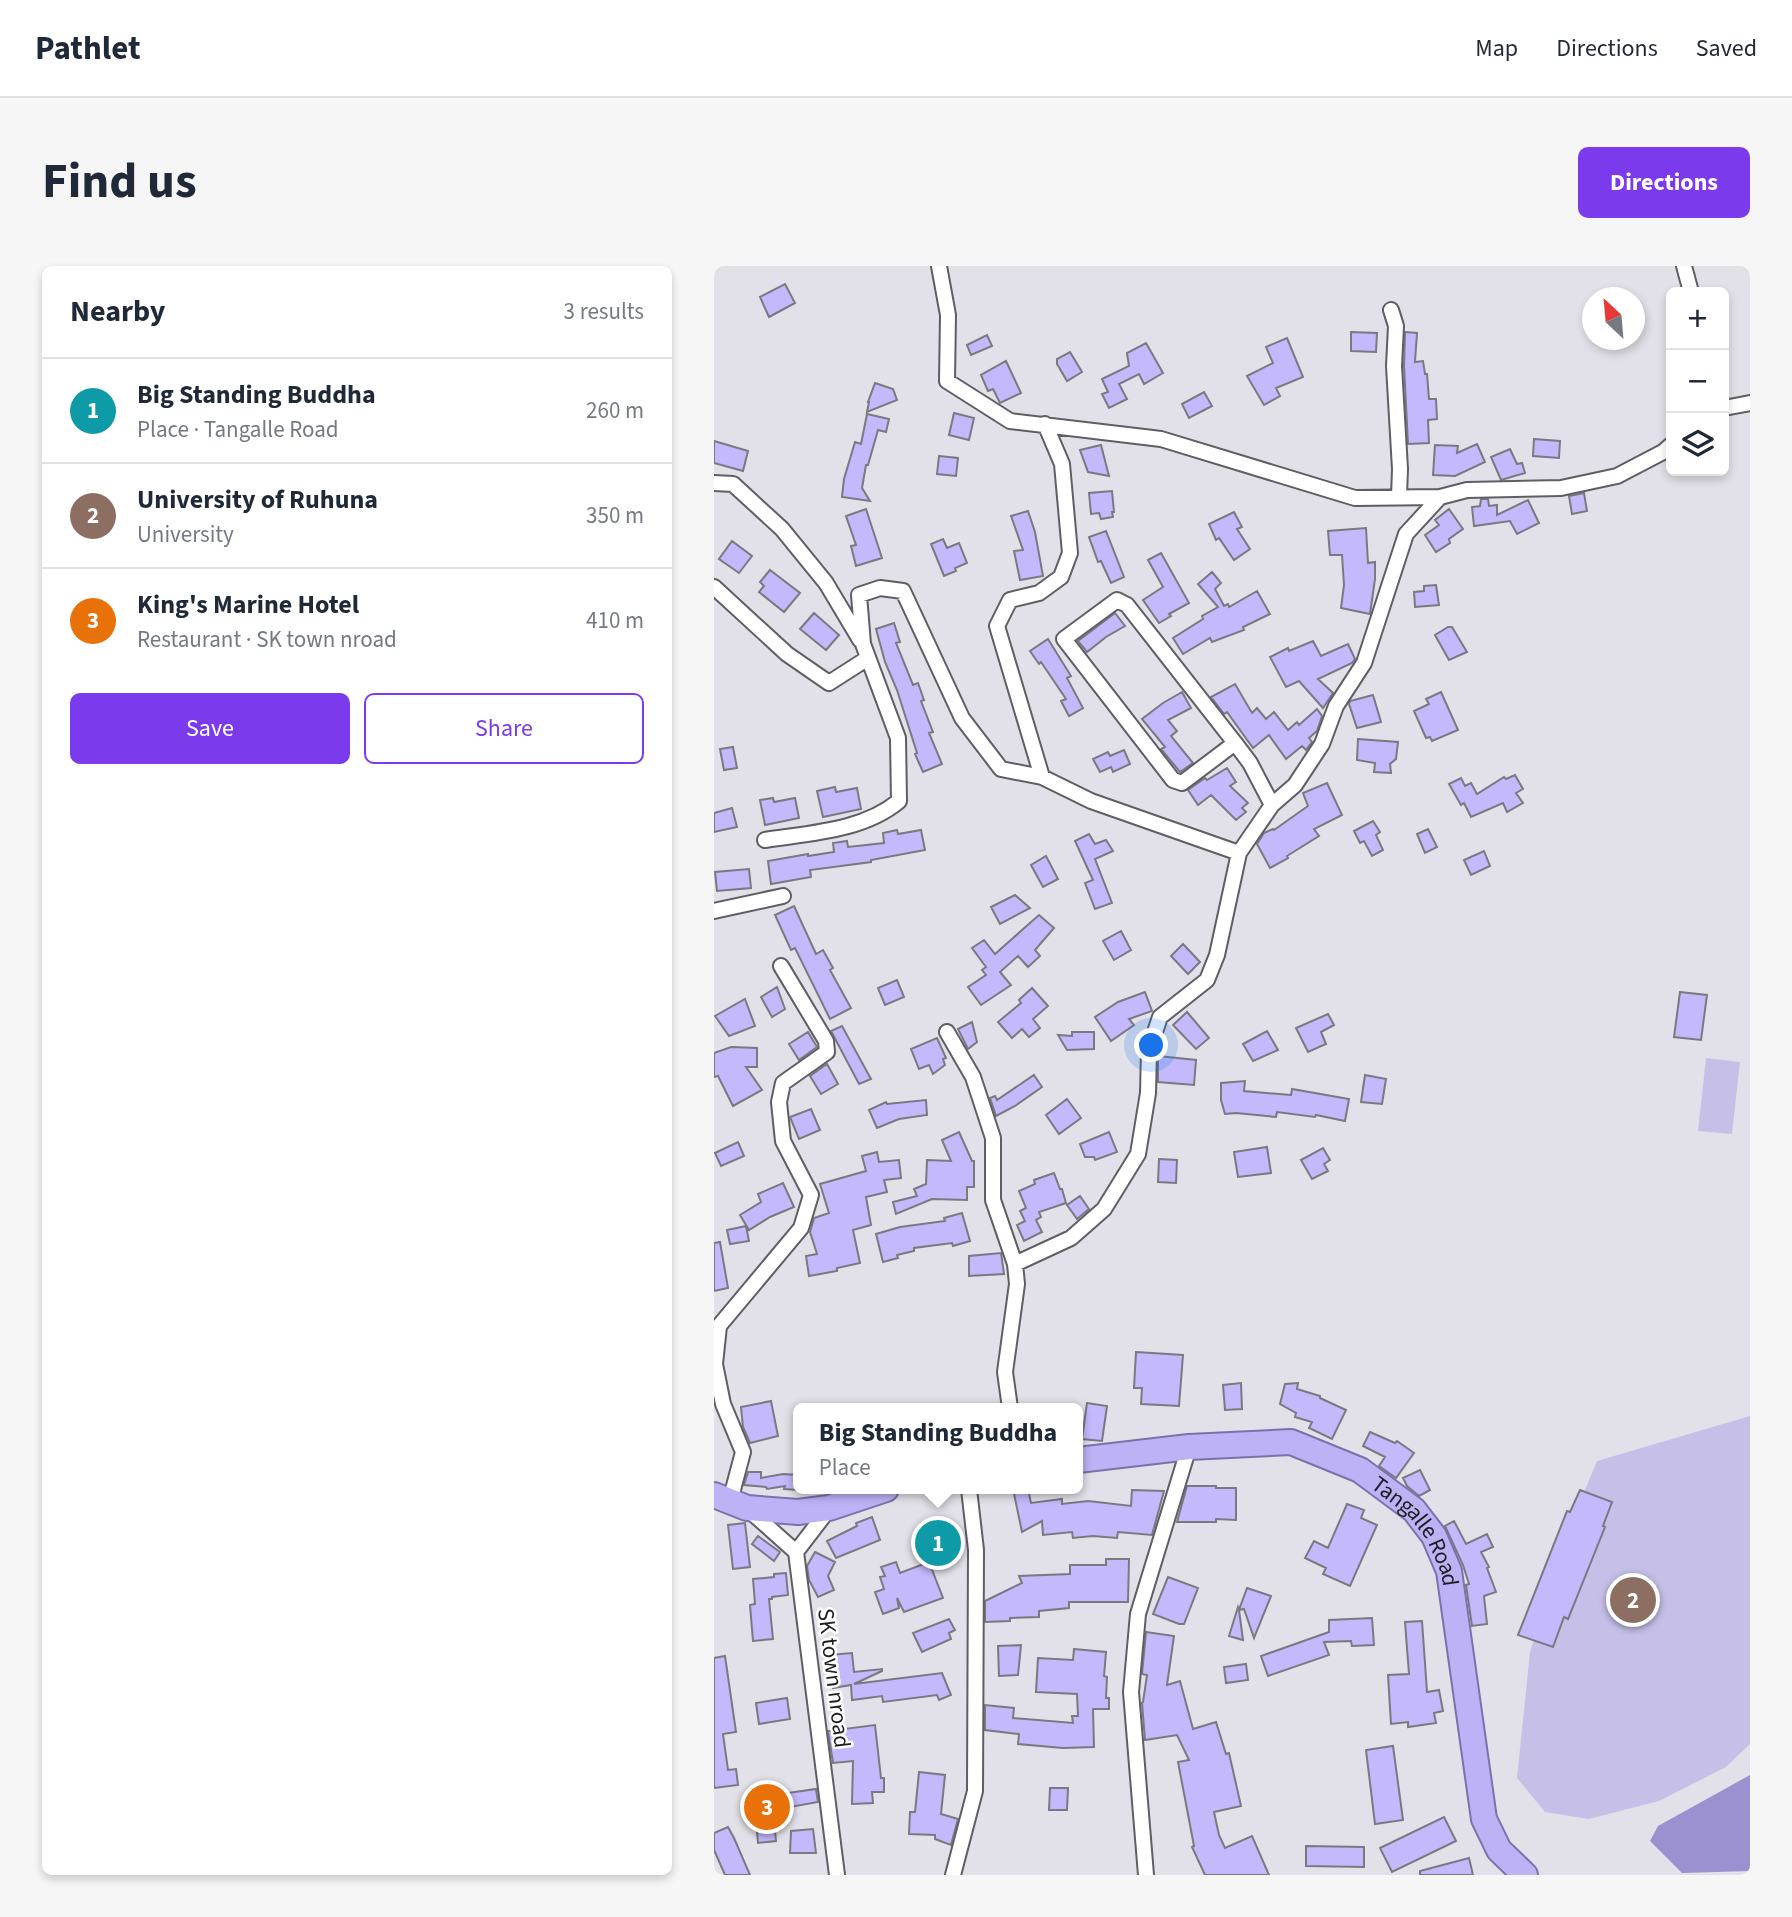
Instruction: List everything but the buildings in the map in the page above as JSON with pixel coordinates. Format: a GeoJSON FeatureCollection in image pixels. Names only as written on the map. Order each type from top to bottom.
{"type":"FeatureCollection","features":[{"type":"Feature","properties":{"kind":"highway","name":"Tangalle Road"},"geometry":{"type":"LineString","coordinates":[[1083,1459],[1189,1447],[1291,1442],[1360,1470],[1414,1510],[1434,1536],[1449,1571],[1484,1819],[1499,1850],[1525,1875]]}},
{"type":"Feature","properties":{"kind":"highway"},"geometry":{"type":"LineString","coordinates":[[731,1501],[798,1512],[829,1508],[871,1494]]}},
{"type":"Feature","properties":{"kind":"street"},"geometry":{"type":"LineString","coordinates":[[939,266],[948,315],[947,381],[1010,421],[1161,439],[1355,498],[1440,497],[1467,490],[1561,488],[1617,476],[1666,449]]}},
{"type":"Feature","properties":{"kind":"street"},"geometry":{"type":"LineString","coordinates":[[1684,266],[1690,287]]}},
{"type":"Feature","properties":{"kind":"street"},"geometry":{"type":"LineString","coordinates":[[1391,310],[1396,326],[1394,366],[1399,496]]}},
{"type":"Feature","properties":{"kind":"street"},"geometry":{"type":"LineString","coordinates":[[1729,407],[1750,403]]}},
{"type":"Feature","properties":{"kind":"street"},"geometry":{"type":"LineString","coordinates":[[1042,777],[997,626],[1010,600],[1039,593],[1061,577],[1070,553],[1062,464],[1045,424]]}},
{"type":"Feature","properties":{"kind":"street"},"geometry":{"type":"LineString","coordinates":[[714,483],[733,484],[782,529],[827,583],[863,644],[898,738],[899,801],[885,813],[839,828],[765,840]]}},
{"type":"Feature","properties":{"kind":"street"},"geometry":{"type":"LineString","coordinates":[[1015,1264],[1071,1238],[1104,1209],[1138,1154],[1148,1093],[1149,1050],[1160,1017],[1207,980],[1217,955],[1239,853],[1272,805],[1295,785],[1322,744],[1336,706],[1364,663],[1406,534],[1440,497]]}},
{"type":"Feature","properties":{"kind":"street"},"geometry":{"type":"LineString","coordinates":[[714,587],[787,654],[829,683],[868,659]]}},
{"type":"Feature","properties":{"kind":"street"},"geometry":{"type":"LineString","coordinates":[[863,644],[859,596],[880,588],[903,591],[962,718],[1001,768],[1042,777],[1091,801],[1239,853]]}},
{"type":"Feature","properties":{"kind":"street"},"geometry":{"type":"LineString","coordinates":[[1235,743],[1182,783],[1173,780],[1064,639],[1117,600],[1127,605],[1250,762],[1272,805]]}},
{"type":"Feature","properties":{"kind":"street"},"geometry":{"type":"LineString","coordinates":[[714,911],[783,895]]}},
{"type":"Feature","properties":{"kind":"street"},"geometry":{"type":"LineString","coordinates":[[781,965],[826,1041],[827,1052],[783,1083],[779,1102],[783,1141],[811,1195],[802,1228],[719,1326],[715,1364],[723,1404],[743,1452],[731,1501],[796,1552],[829,1508]]}},
{"type":"Feature","properties":{"kind":"street"},"geometry":{"type":"LineString","coordinates":[[947,1032],[973,1077],[993,1138],[993,1200],[1015,1264],[1017,1284],[1005,1372],[1009,1403]]}},
{"type":"Feature","properties":{"kind":"street"},"geometry":{"type":"LineString","coordinates":[[1146,1875],[1131,1692],[1138,1614],[1189,1447]]}},
{"type":"Feature","properties":{"kind":"street"},"geometry":{"type":"LineString","coordinates":[[954,1875],[975,1791],[976,1550],[970,1494]]}},
{"type":"Feature","properties":{"kind":"street","name":"SK town nroad"},"geometry":{"type":"LineString","coordinates":[[796,1552],[837,1875]]}},
{"type":"Feature","properties":{"kind":"shaded area"},"geometry":{"type":"Polygon","coordinates":[[[1706,1058],[1740,1062],[1732,1134],[1698,1131],[1706,1058]]]}},
{"type":"Feature","properties":{"kind":"shaded area"},"geometry":{"type":"Polygon","coordinates":[[[1750,1416],[1750,1744],[1726,1767],[1659,1801],[1589,1819],[1545,1812],[1517,1778],[1530,1652],[1563,1543],[1597,1461],[1750,1416]]]}},
{"type":"Feature","properties":{"kind":"shaded area"},"geometry":{"type":"Polygon","coordinates":[[[1750,1775],[1750,1871],[1682,1873],[1650,1841],[1658,1826],[1750,1775]]]}},
{"type":"Feature","properties":{"kind":"place","name":"Big Standing Buddha"},"geometry":{"type":"Point","coordinates":[938,1543]}},
{"type":"Feature","properties":{"kind":"place","name":"University of Ruhuna"},"geometry":{"type":"Point","coordinates":[1633,1600]}},
{"type":"Feature","properties":{"kind":"place","name":"King's Marine Hotel"},"geometry":{"type":"Point","coordinates":[767,1807]}}]}
